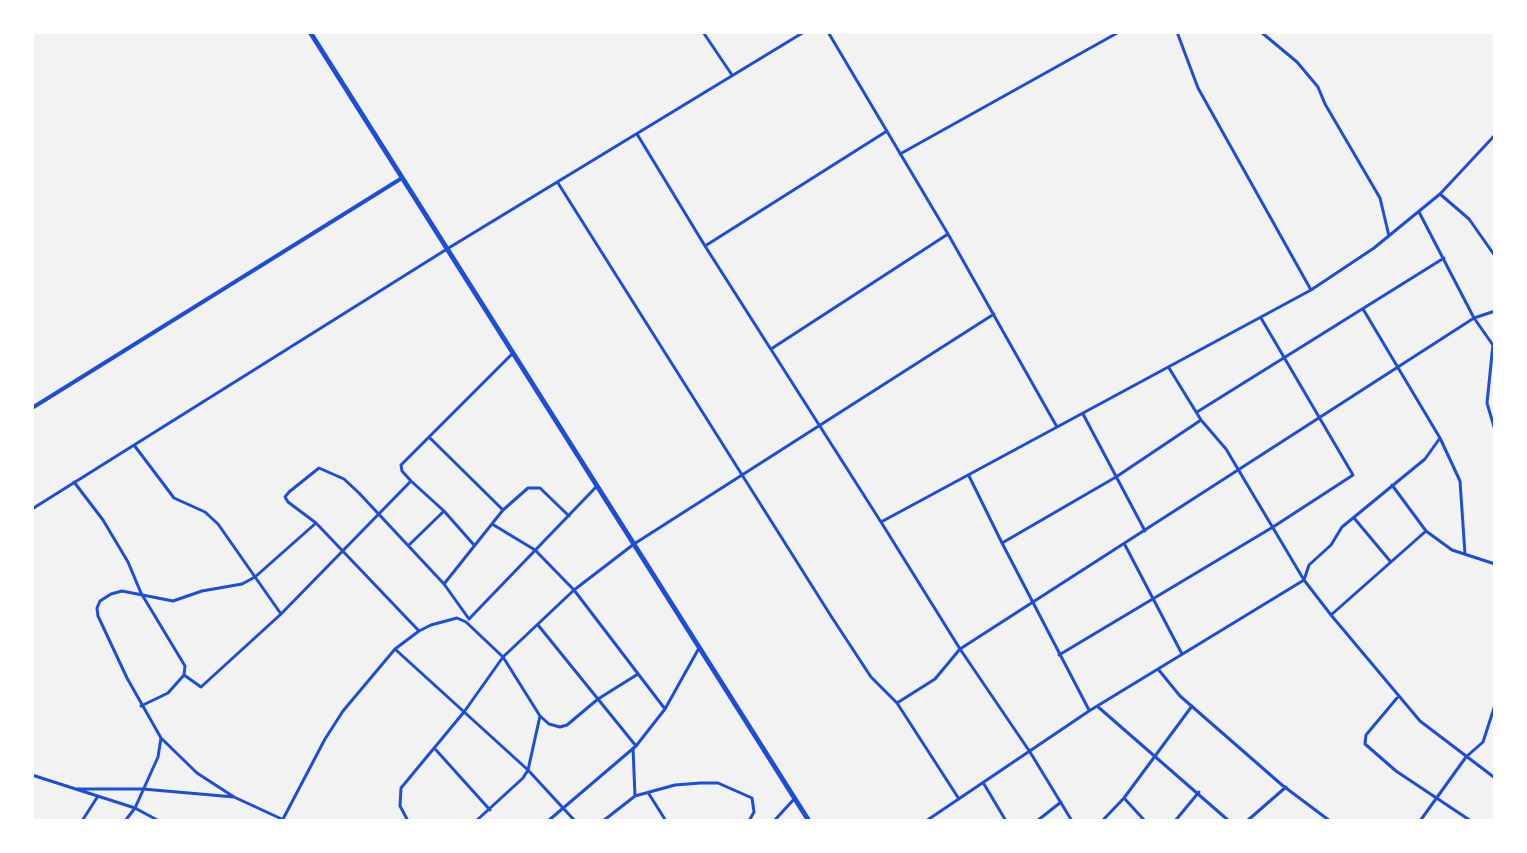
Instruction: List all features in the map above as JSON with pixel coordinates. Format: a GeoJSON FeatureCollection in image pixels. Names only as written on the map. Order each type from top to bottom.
{"type":"FeatureCollection","features":[{"type":"Feature","properties":{"kind":"main road"},"geometry":{"type":"LineString","coordinates":[[310,32],[809,821]]}},
{"type":"Feature","properties":{"kind":"street"},"geometry":{"type":"LineString","coordinates":[[703,32],[732,75]]}},
{"type":"Feature","properties":{"kind":"street"},"geometry":{"type":"LineString","coordinates":[[32,509],[447,249],[804,32]]}},
{"type":"Feature","properties":{"kind":"street"},"geometry":{"type":"LineString","coordinates":[[828,32],[948,234],[1057,427]]}},
{"type":"Feature","properties":{"kind":"street"},"geometry":{"type":"LineString","coordinates":[[900,154],[1119,32]]}},
{"type":"Feature","properties":{"kind":"street"},"geometry":{"type":"LineString","coordinates":[[1177,32],[1198,88],[1311,290]]}},
{"type":"Feature","properties":{"kind":"street"},"geometry":{"type":"LineString","coordinates":[[1261,32],[1297,62],[1318,87],[1374,185],[1389,236]]}},
{"type":"Feature","properties":{"kind":"street"},"geometry":{"type":"LineString","coordinates":[[705,246],[887,131]]}},
{"type":"Feature","properties":{"kind":"street"},"geometry":{"type":"LineString","coordinates":[[637,134],[960,649],[1030,752],[1072,821]]}},
{"type":"Feature","properties":{"kind":"street"},"geometry":{"type":"LineString","coordinates":[[881,522],[1311,290],[1419,212],[1495,135]]}},
{"type":"Feature","properties":{"kind":"street"},"geometry":{"type":"LineString","coordinates":[[32,408],[402,178]]}},
{"type":"Feature","properties":{"kind":"street"},"geometry":{"type":"LineString","coordinates":[[558,183],[871,677],[897,703],[959,799]]}},
{"type":"Feature","properties":{"kind":"street"},"geometry":{"type":"LineString","coordinates":[[1440,194],[1469,219],[1495,256]]}},
{"type":"Feature","properties":{"kind":"street"},"geometry":{"type":"LineString","coordinates":[[1419,212],[1474,318],[1494,346],[1487,403],[1495,430]]}},
{"type":"Feature","properties":{"kind":"street"},"geometry":{"type":"LineString","coordinates":[[771,349],[948,234]]}},
{"type":"Feature","properties":{"kind":"street"},"geometry":{"type":"LineString","coordinates":[[1197,412],[1444,258]]}},
{"type":"Feature","properties":{"kind":"street"},"geometry":{"type":"LineString","coordinates":[[1363,309],[1440,438],[1461,485],[1465,554]]}},
{"type":"Feature","properties":{"kind":"street"},"geometry":{"type":"LineString","coordinates":[[897,703],[935,679],[960,649],[1033,601],[1125,545],[1474,318],[1495,311]]}},
{"type":"Feature","properties":{"kind":"street"},"geometry":{"type":"LineString","coordinates":[[408,821],[400,806],[401,788],[464,712],[503,657],[574,590],[634,544],[994,314]]}},
{"type":"Feature","properties":{"kind":"street"},"geometry":{"type":"LineString","coordinates":[[1059,655],[1273,527],[1353,475],[1283,359],[1261,316]]}},
{"type":"Feature","properties":{"kind":"street"},"geometry":{"type":"LineString","coordinates":[[474,545],[444,511],[411,481],[401,469],[402,463],[513,353]]}},
{"type":"Feature","properties":{"kind":"street"},"geometry":{"type":"LineString","coordinates":[[1168,367],[1201,420],[1226,449],[1304,580],[1331,615],[1420,721],[1495,778]]}},
{"type":"Feature","properties":{"kind":"street"},"geometry":{"type":"LineString","coordinates":[[1083,414],[1145,531]]}},
{"type":"Feature","properties":{"kind":"street"},"geometry":{"type":"LineString","coordinates":[[1002,543],[1116,477],[1201,420]]}},
{"type":"Feature","properties":{"kind":"street"},"geometry":{"type":"LineString","coordinates":[[430,438],[503,510]]}},
{"type":"Feature","properties":{"kind":"street"},"geometry":{"type":"LineString","coordinates":[[926,821],[935,819],[959,799],[1089,711],[1304,580],[1309,565],[1331,545],[1338,530],[1425,459],[1440,438]]}},
{"type":"Feature","properties":{"kind":"street"},"geometry":{"type":"LineString","coordinates":[[134,444],[174,498],[205,512],[218,524],[281,614]]}},
{"type":"Feature","properties":{"kind":"street"},"geometry":{"type":"LineString","coordinates":[[419,631],[316,523],[288,502],[285,497],[319,468],[344,479],[409,545],[444,584],[467,621],[503,657],[540,716],[549,724],[567,725],[598,699],[638,674]]}},
{"type":"Feature","properties":{"kind":"street"},"geometry":{"type":"LineString","coordinates":[[969,476],[1089,711]]}},
{"type":"Feature","properties":{"kind":"street"},"geometry":{"type":"LineString","coordinates":[[184,675],[201,687],[281,614],[411,481]]}},
{"type":"Feature","properties":{"kind":"street"},"geometry":{"type":"LineString","coordinates":[[74,482],[103,520],[128,562],[141,593],[185,666],[184,675],[168,693],[141,706]]}},
{"type":"Feature","properties":{"kind":"street"},"geometry":{"type":"LineString","coordinates":[[1392,485],[1426,531],[1452,550],[1495,564]]}},
{"type":"Feature","properties":{"kind":"street"},"geometry":{"type":"LineString","coordinates":[[444,584],[503,510],[528,488],[534,486],[545,492],[569,516]]}},
{"type":"Feature","properties":{"kind":"street"},"geometry":{"type":"LineString","coordinates":[[467,621],[597,486]]}},
{"type":"Feature","properties":{"kind":"street"},"geometry":{"type":"LineString","coordinates":[[409,545],[444,511]]}},
{"type":"Feature","properties":{"kind":"street"},"geometry":{"type":"LineString","coordinates":[[1353,517],[1390,561]]}},
{"type":"Feature","properties":{"kind":"street"},"geometry":{"type":"LineString","coordinates":[[316,523],[255,577],[242,584],[202,591],[173,601],[122,591],[100,601],[98,616],[141,706],[161,738],[197,773],[234,797],[284,820],[325,739],[343,711],[395,649],[419,631],[450,618],[467,621]]}},
{"type":"Feature","properties":{"kind":"street"},"geometry":{"type":"LineString","coordinates":[[492,524],[535,550],[574,590],[665,709]]}},
{"type":"Feature","properties":{"kind":"street"},"geometry":{"type":"LineString","coordinates":[[1331,615],[1426,531]]}},
{"type":"Feature","properties":{"kind":"street"},"geometry":{"type":"LineString","coordinates":[[1125,545],[1182,654]]}},
{"type":"Feature","properties":{"kind":"street"},"geometry":{"type":"LineString","coordinates":[[538,625],[634,747],[635,796]]}},
{"type":"Feature","properties":{"kind":"street"},"geometry":{"type":"LineString","coordinates":[[548,821],[634,747],[665,709],[699,647]]}},
{"type":"Feature","properties":{"kind":"street"},"geometry":{"type":"LineString","coordinates":[[395,649],[528,770],[575,821]]}},
{"type":"Feature","properties":{"kind":"street"},"geometry":{"type":"LineString","coordinates":[[1158,669],[1192,706],[1330,821]]}},
{"type":"Feature","properties":{"kind":"street"},"geometry":{"type":"LineString","coordinates":[[1398,697],[1366,735],[1365,744],[1396,771],[1471,821]]}},
{"type":"Feature","properties":{"kind":"street"},"geometry":{"type":"LineString","coordinates":[[1420,821],[1466,757],[1483,742],[1495,705]]}},
{"type":"Feature","properties":{"kind":"street"},"geometry":{"type":"LineString","coordinates":[[1097,706],[1229,821]]}},
{"type":"Feature","properties":{"kind":"street"},"geometry":{"type":"LineString","coordinates":[[1102,821],[1157,756],[1192,706]]}},
{"type":"Feature","properties":{"kind":"street"},"geometry":{"type":"LineString","coordinates":[[476,821],[528,770],[540,716]]}},
{"type":"Feature","properties":{"kind":"street"},"geometry":{"type":"LineString","coordinates":[[125,821],[135,808],[158,757],[161,738]]}},
{"type":"Feature","properties":{"kind":"street"},"geometry":{"type":"LineString","coordinates":[[435,749],[490,810]]}},
{"type":"Feature","properties":{"kind":"street"},"geometry":{"type":"LineString","coordinates":[[32,782],[34,775],[135,808],[159,821]]}},
{"type":"Feature","properties":{"kind":"street"},"geometry":{"type":"LineString","coordinates":[[603,821],[635,796],[675,785],[718,783],[752,798],[754,812],[749,821]]}},
{"type":"Feature","properties":{"kind":"street"},"geometry":{"type":"LineString","coordinates":[[984,784],[1006,821]]}},
{"type":"Feature","properties":{"kind":"street"},"geometry":{"type":"LineString","coordinates":[[1247,821],[1286,787]]}},
{"type":"Feature","properties":{"kind":"street"},"geometry":{"type":"LineString","coordinates":[[76,789],[143,789],[234,797]]}},
{"type":"Feature","properties":{"kind":"street"},"geometry":{"type":"LineString","coordinates":[[648,792],[666,821]]}},
{"type":"Feature","properties":{"kind":"street"},"geometry":{"type":"LineString","coordinates":[[1175,821],[1199,792]]}},
{"type":"Feature","properties":{"kind":"street"},"geometry":{"type":"LineString","coordinates":[[82,821],[98,796]]}},
{"type":"Feature","properties":{"kind":"street"},"geometry":{"type":"LineString","coordinates":[[774,821],[795,798]]}},
{"type":"Feature","properties":{"kind":"street"},"geometry":{"type":"LineString","coordinates":[[1124,798],[1145,821]]}},
{"type":"Feature","properties":{"kind":"street"},"geometry":{"type":"LineString","coordinates":[[1037,821],[1061,802]]}}]}
